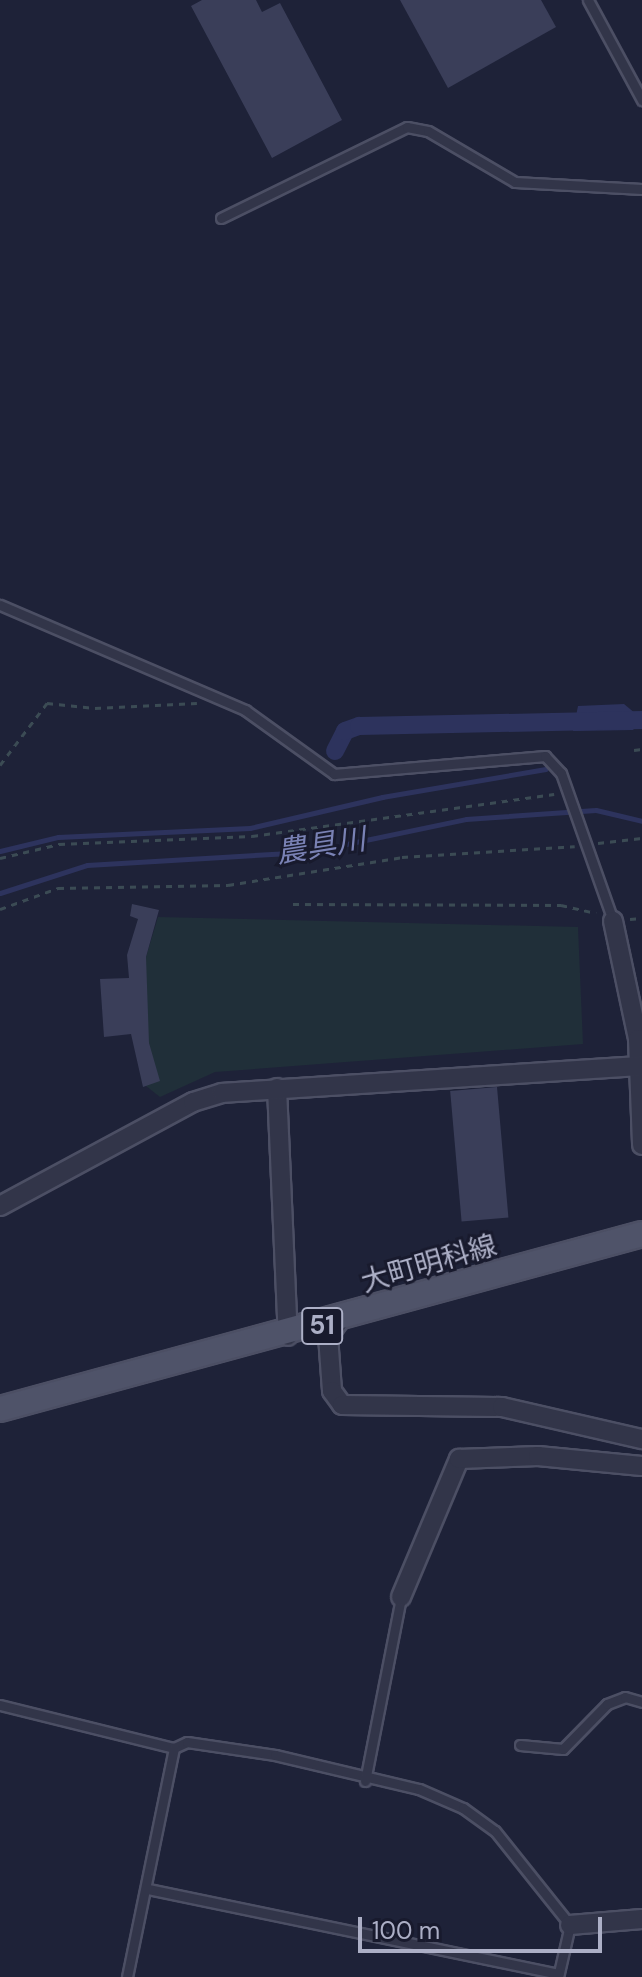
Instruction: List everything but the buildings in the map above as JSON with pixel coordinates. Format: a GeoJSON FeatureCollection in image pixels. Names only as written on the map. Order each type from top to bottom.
{"type":"FeatureCollection","features":[{"type":"Feature","properties":{"kind":"main road","name":"大町明科線"},"geometry":{"type":"LineString","coordinates":[[0,1409],[288,1336],[642,1234]]}},
{"type":"Feature","properties":{"kind":"street"},"geometry":{"type":"LineString","coordinates":[[613,921],[642,1066],[642,1145]]}},
{"type":"Feature","properties":{"kind":"street"},"geometry":{"type":"LineString","coordinates":[[0,1206],[206,1096],[277,1088],[642,1066]]}},
{"type":"Feature","properties":{"kind":"street"},"geometry":{"type":"LineString","coordinates":[[277,1088],[288,1336]]}},
{"type":"Feature","properties":{"kind":"street"},"geometry":{"type":"LineString","coordinates":[[339,1321],[328,1336],[332,1391],[342,1405],[502,1407],[642,1439]]}},
{"type":"Feature","properties":{"kind":"street"},"geometry":{"type":"LineString","coordinates":[[401,1597],[459,1459],[538,1456],[642,1466]]}},
{"type":"Feature","properties":{"kind":"street"},"geometry":{"type":"LineString","coordinates":[[570,1925],[642,1919]]}},
{"type":"Feature","properties":{"kind":"lane"},"geometry":{"type":"LineString","coordinates":[[588,0],[642,100]]}},
{"type":"Feature","properties":{"kind":"lane"},"geometry":{"type":"LineString","coordinates":[[221,218],[407,127],[428,131],[515,182],[642,189]]}},
{"type":"Feature","properties":{"kind":"lane"},"geometry":{"type":"LineString","coordinates":[[0,605],[256,717],[334,774],[529,755],[555,763],[613,921]]}},
{"type":"Feature","properties":{"kind":"lane"},"geometry":{"type":"LineString","coordinates":[[365,1781],[401,1597]]}},
{"type":"Feature","properties":{"kind":"lane"},"geometry":{"type":"LineString","coordinates":[[520,1745],[563,1749],[607,1704],[625,1697],[642,1702]]}},
{"type":"Feature","properties":{"kind":"lane"},"geometry":{"type":"LineString","coordinates":[[0,1705],[174,1748],[187,1742],[275,1755],[365,1781],[419,1789],[463,1808],[495,1831],[570,1925],[558,1976],[148,1889]]}},
{"type":"Feature","properties":{"kind":"lane"},"geometry":{"type":"LineString","coordinates":[[127,1977],[148,1889],[174,1748]]}},
{"type":"Feature","properties":{"kind":"path"},"geometry":{"type":"LineString","coordinates":[[0,765],[47,703],[146,708],[216,698]]}},
{"type":"Feature","properties":{"kind":"path"},"geometry":{"type":"LineString","coordinates":[[634,750],[642,749]]}},
{"type":"Feature","properties":{"kind":"path"},"geometry":{"type":"LineString","coordinates":[[0,858],[59,844],[252,836],[566,795]]}},
{"type":"Feature","properties":{"kind":"path"},"geometry":{"type":"LineString","coordinates":[[0,909],[58,888],[228,885],[402,857],[642,838]]}},
{"type":"Feature","properties":{"kind":"path"},"geometry":{"type":"LineString","coordinates":[[293,904],[561,905],[613,921]]}},
{"type":"Feature","properties":{"kind":"shaded area"},"geometry":{"type":"Polygon","coordinates":[[[158,917],[578,927],[583,1044],[215,1072],[160,1097],[146,1086],[146,957],[158,917]]]}},
{"type":"Feature","properties":{"kind":"water"},"geometry":{"type":"Polygon","coordinates":[[[624,704],[642,719],[633,730],[573,731],[578,706],[624,704]]]}},
{"type":"Feature","properties":{"kind":"waterway"},"geometry":{"type":"LineString","coordinates":[[335,751],[345,731],[359,726],[642,720]]}},
{"type":"Feature","properties":{"kind":"waterway"},"geometry":{"type":"LineString","coordinates":[[0,851],[58,837],[250,828],[382,797],[546,769]]}},
{"type":"Feature","properties":{"kind":"waterway","name":"農具川"},"geometry":{"type":"LineString","coordinates":[[0,893],[87,865],[308,852],[466,819],[596,810],[642,821]]}}]}
